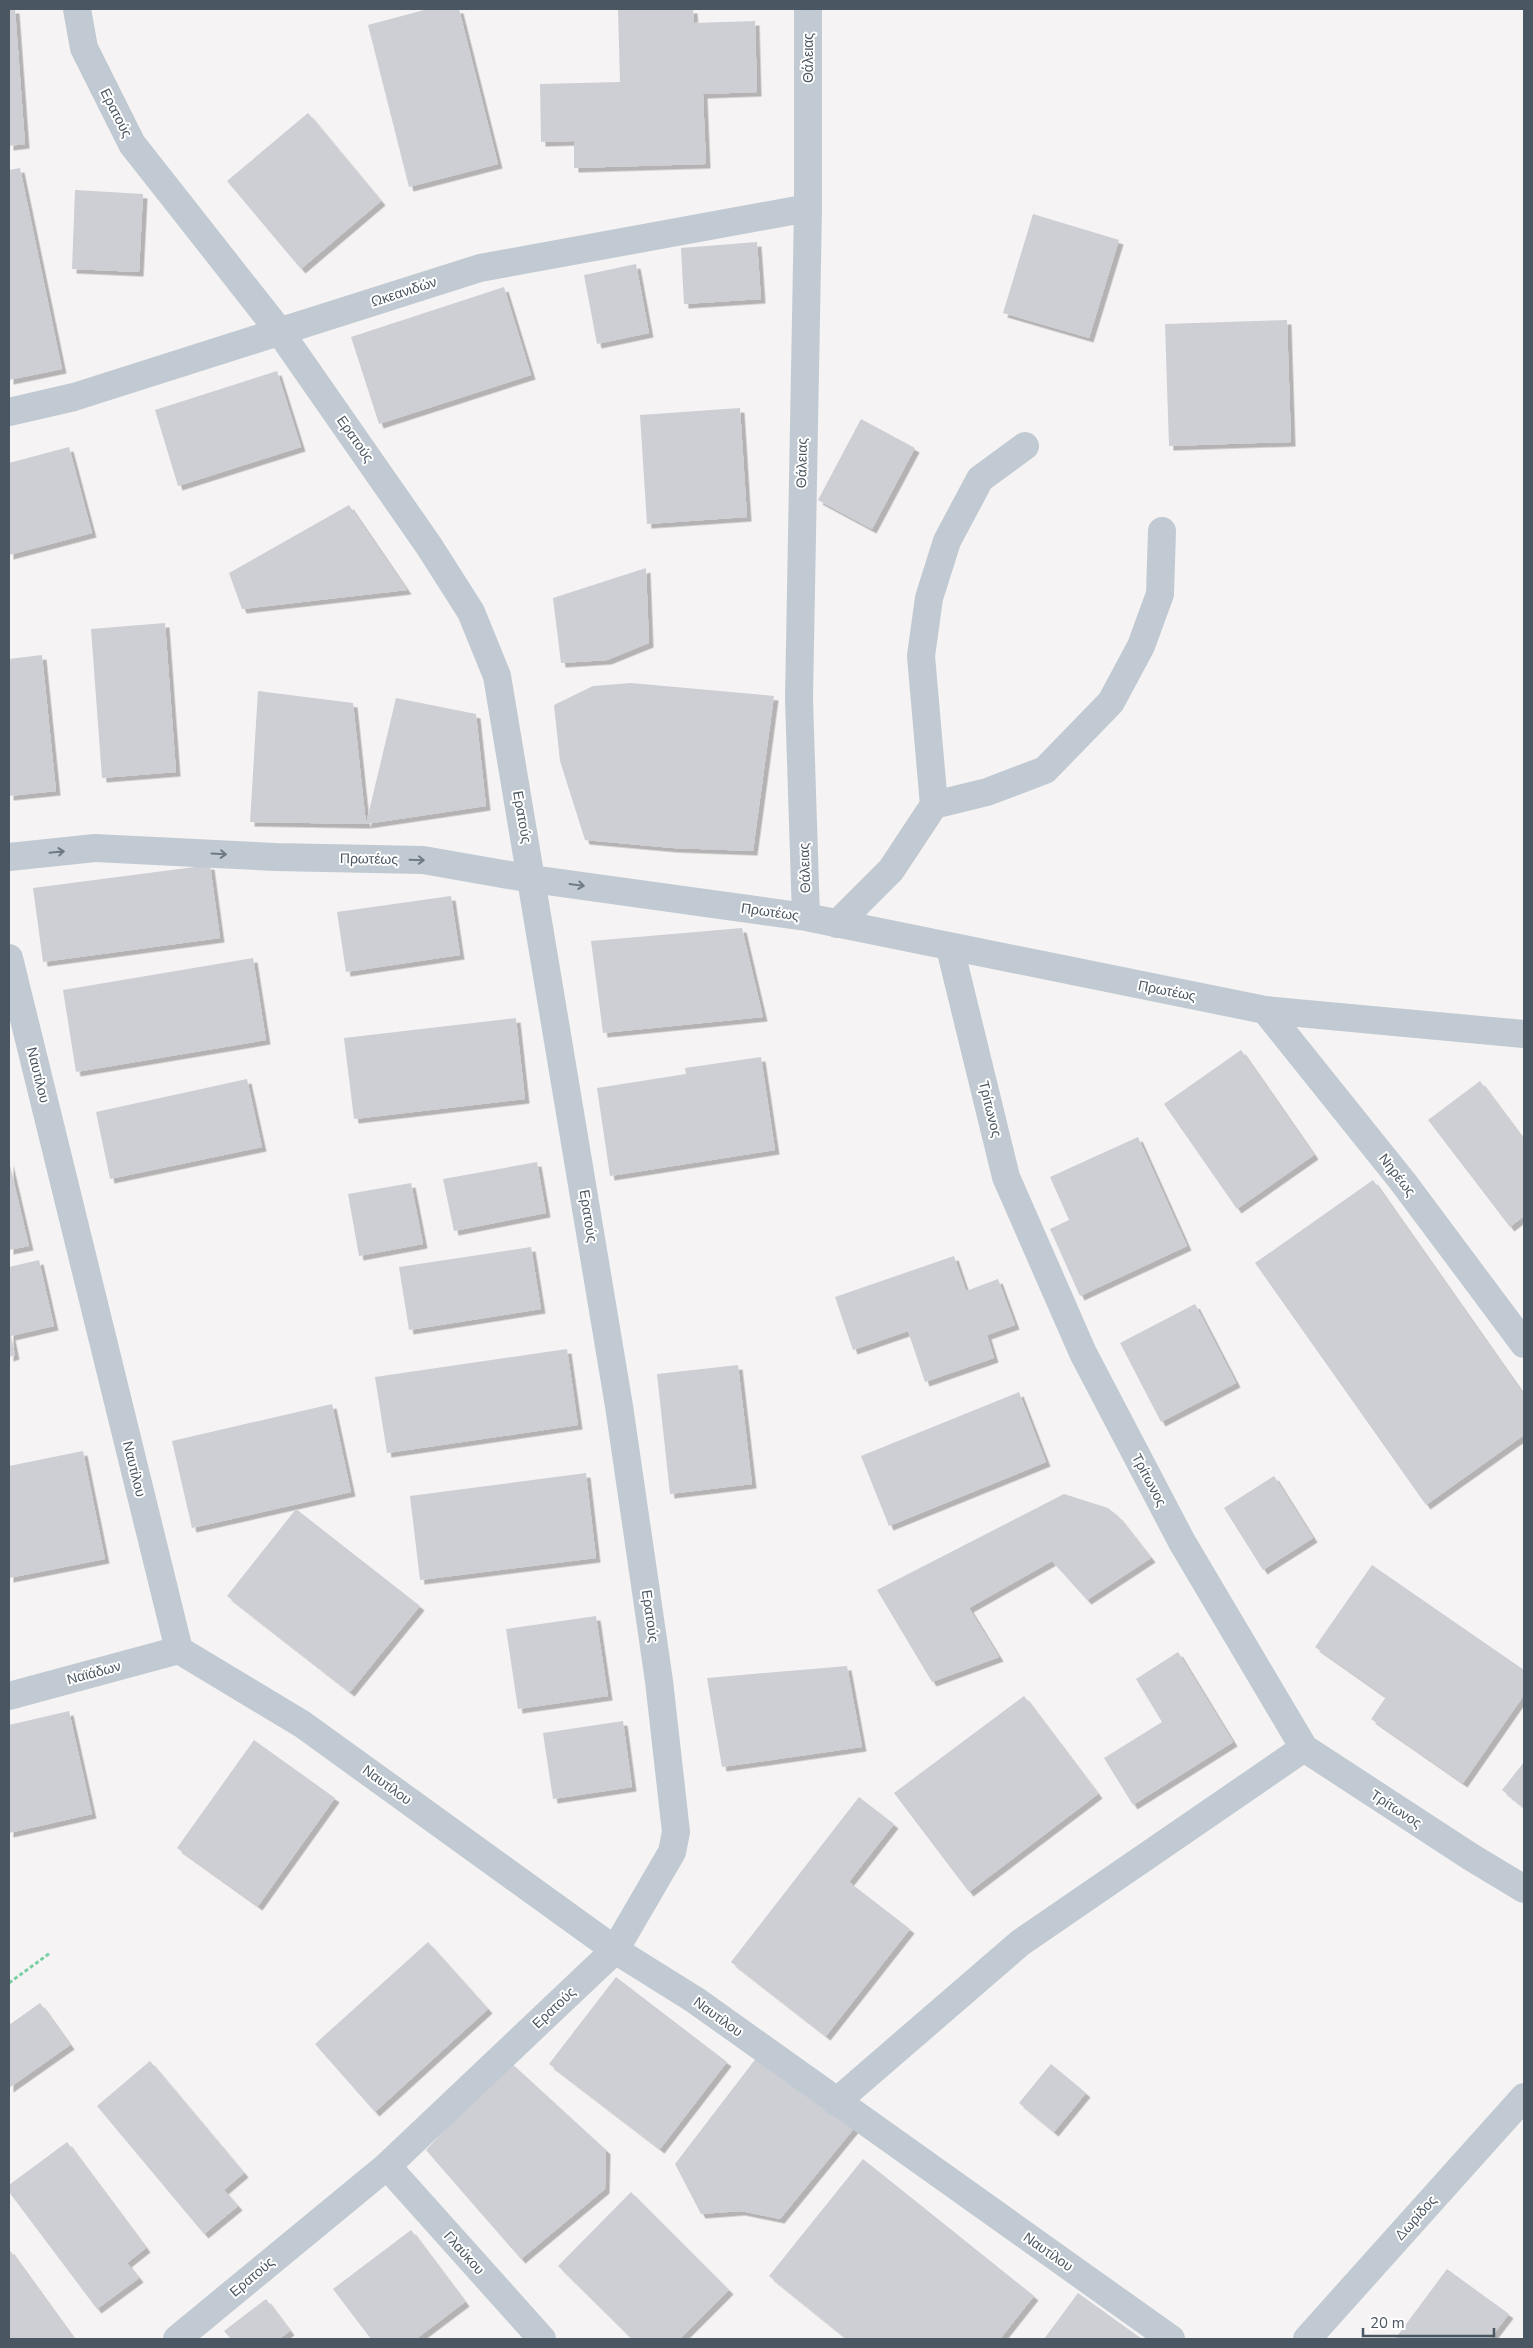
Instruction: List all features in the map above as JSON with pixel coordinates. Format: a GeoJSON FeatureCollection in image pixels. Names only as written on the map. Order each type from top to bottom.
{"type":"FeatureCollection","features":[{"type":"Feature","properties":{"kind":"street","name":"Ερατούς"},"geometry":{"type":"LineString","coordinates":[[77,9],[84,48],[132,144],[280,332],[429,546],[471,612],[497,676],[623,1435],[659,1681],[676,1832],[672,1852],[615,1950],[387,2166],[177,2339]]}},
{"type":"Feature","properties":{"kind":"street","name":"Θάλειας"},"geometry":{"type":"LineString","coordinates":[[806,917],[799,699],[808,208],[808,9]]}},
{"type":"Feature","properties":{"kind":"street","name":"Ωκεανιδών"},"geometry":{"type":"LineString","coordinates":[[9,412],[74,397],[480,268],[808,208]]}},
{"type":"Feature","properties":{"kind":"street"},"geometry":{"type":"LineString","coordinates":[[837,924],[891,870],[934,805],[921,656],[929,598],[947,541],[980,479],[1025,446]]}},
{"type":"Feature","properties":{"kind":"street"},"geometry":{"type":"LineString","coordinates":[[934,805],[987,792],[1045,770],[1111,702],[1141,646],[1160,594],[1162,531]]}},
{"type":"Feature","properties":{"kind":"street","name":"Πρωτέως"},"geometry":{"type":"LineString","coordinates":[[9,857],[96,848],[275,857],[423,860],[532,879],[806,917],[950,948],[1265,1010],[1524,1034]]}},
{"type":"Feature","properties":{"kind":"street","name":"Τρίτωνος"},"geometry":{"type":"LineString","coordinates":[[950,948],[1006,1177],[1079,1345],[1182,1542],[1304,1748],[1471,1857],[1524,1889]]}},
{"type":"Feature","properties":{"kind":"street","name":"Ναυτίλου"},"geometry":{"type":"LineString","coordinates":[[9,958],[179,1650],[302,1724],[615,1950],[695,2000],[1171,2339]]}},
{"type":"Feature","properties":{"kind":"street","name":"Νηρέως"},"geometry":{"type":"LineString","coordinates":[[1265,1010],[1403,1182],[1524,1344]]}},
{"type":"Feature","properties":{"kind":"street","name":"Ναϊάδων"},"geometry":{"type":"LineString","coordinates":[[9,1696],[179,1650]]}},
{"type":"Feature","properties":{"kind":"street"},"geometry":{"type":"LineString","coordinates":[[836,2102],[1020,1943],[1304,1748]]}},
{"type":"Feature","properties":{"kind":"street","name":"Δωρίδος"},"geometry":{"type":"LineString","coordinates":[[1307,2339],[1524,2097]]}},
{"type":"Feature","properties":{"kind":"street","name":"Γλαύκου"},"geometry":{"type":"LineString","coordinates":[[387,2166],[542,2339]]}},
{"type":"Feature","properties":{"kind":"path"},"geometry":{"type":"LineString","coordinates":[[9,1983],[50,1953]]}},
{"type":"Feature","properties":{"kind":"building"},"geometry":{"type":"Polygon","coordinates":[[[9,9],[15,9],[25,144],[9,146],[9,9]]]}},
{"type":"Feature","properties":{"kind":"building"},"geometry":{"type":"Polygon","coordinates":[[[428,9],[459,9],[498,164],[409,187],[368,25],[428,9]]]}},
{"type":"Feature","properties":{"kind":"building"},"geometry":{"type":"Polygon","coordinates":[[[618,9],[693,9],[694,23],[755,21],[757,92],[703,94],[706,164],[574,168],[574,141],[541,142],[540,84],[620,82],[618,9]]]}},
{"type":"Feature","properties":{"kind":"building"},"geometry":{"type":"Polygon","coordinates":[[[308,113],[381,201],[301,269],[227,181],[308,113]]]}},
{"type":"Feature","properties":{"kind":"building"},"geometry":{"type":"Polygon","coordinates":[[[20,168],[62,369],[9,380],[9,170],[20,168]]]}},
{"type":"Feature","properties":{"kind":"building"},"geometry":{"type":"Polygon","coordinates":[[[75,190],[143,194],[139,272],[72,269],[75,190]]]}},
{"type":"Feature","properties":{"kind":"building"},"geometry":{"type":"Polygon","coordinates":[[[1033,214],[1119,240],[1089,338],[1003,313],[1033,214]]]}},
{"type":"Feature","properties":{"kind":"building"},"geometry":{"type":"Polygon","coordinates":[[[757,242],[761,299],[684,304],[681,248],[757,242]]]}},
{"type":"Feature","properties":{"kind":"building"},"geometry":{"type":"Polygon","coordinates":[[[636,264],[649,333],[597,344],[584,275],[636,264]]]}},
{"type":"Feature","properties":{"kind":"building"},"geometry":{"type":"Polygon","coordinates":[[[504,287],[531,375],[379,424],[351,337],[504,287]]]}},
{"type":"Feature","properties":{"kind":"building"},"geometry":{"type":"Polygon","coordinates":[[[1287,320],[1291,442],[1169,446],[1165,324],[1287,320]]]}},
{"type":"Feature","properties":{"kind":"building"},"geometry":{"type":"Polygon","coordinates":[[[277,371],[301,447],[178,486],[155,410],[277,371]]]}},
{"type":"Feature","properties":{"kind":"building"},"geometry":{"type":"Polygon","coordinates":[[[740,408],[747,517],[647,524],[640,415],[740,408]]]}},
{"type":"Feature","properties":{"kind":"building"},"geometry":{"type":"Polygon","coordinates":[[[861,419],[915,448],[872,529],[818,500],[861,419]]]}},
{"type":"Feature","properties":{"kind":"building"},"geometry":{"type":"Polygon","coordinates":[[[69,447],[92,533],[9,555],[9,463],[69,447]]]}},
{"type":"Feature","properties":{"kind":"building"},"geometry":{"type":"Polygon","coordinates":[[[349,505],[407,590],[242,609],[229,573],[349,505]]]}},
{"type":"Feature","properties":{"kind":"building"},"geometry":{"type":"Polygon","coordinates":[[[646,568],[649,643],[607,660],[561,663],[553,598],[646,568]]]}},
{"type":"Feature","properties":{"kind":"building"},"geometry":{"type":"Polygon","coordinates":[[[165,623],[176,772],[102,778],[91,629],[165,623]]]}},
{"type":"Feature","properties":{"kind":"building"},"geometry":{"type":"Polygon","coordinates":[[[42,655],[56,791],[9,796],[9,659],[42,655]]]}},
{"type":"Feature","properties":{"kind":"building"},"geometry":{"type":"Polygon","coordinates":[[[631,683],[774,696],[753,851],[673,848],[585,840],[560,761],[554,705],[593,686],[631,683]]]}},
{"type":"Feature","properties":{"kind":"building"},"geometry":{"type":"Polygon","coordinates":[[[258,691],[353,703],[366,824],[250,822],[258,691]]]}},
{"type":"Feature","properties":{"kind":"building"},"geometry":{"type":"Polygon","coordinates":[[[396,698],[476,714],[486,806],[366,824],[396,698]]]}},
{"type":"Feature","properties":{"kind":"building"},"geometry":{"type":"Polygon","coordinates":[[[210,865],[220,938],[43,962],[33,888],[210,865]]]}},
{"type":"Feature","properties":{"kind":"building"},"geometry":{"type":"Polygon","coordinates":[[[451,896],[460,955],[346,972],[337,912],[451,896]]]}},
{"type":"Feature","properties":{"kind":"building"},"geometry":{"type":"Polygon","coordinates":[[[742,928],[763,1017],[603,1033],[591,941],[742,928]]]}},
{"type":"Feature","properties":{"kind":"building"},"geometry":{"type":"Polygon","coordinates":[[[253,958],[266,1040],[76,1072],[63,990],[253,958]]]}},
{"type":"Feature","properties":{"kind":"building"},"geometry":{"type":"Polygon","coordinates":[[[516,1018],[525,1099],[354,1119],[344,1038],[516,1018]]]}},
{"type":"Feature","properties":{"kind":"building"},"geometry":{"type":"Polygon","coordinates":[[[1241,1050],[1314,1155],[1237,1209],[1164,1104],[1241,1050]]]}},
{"type":"Feature","properties":{"kind":"building"},"geometry":{"type":"Polygon","coordinates":[[[761,1057],[775,1150],[610,1176],[597,1088],[686,1074],[685,1068],[761,1057]]]}},
{"type":"Feature","properties":{"kind":"building"},"geometry":{"type":"Polygon","coordinates":[[[247,1079],[262,1147],[110,1179],[96,1112],[247,1079]]]}},
{"type":"Feature","properties":{"kind":"building"},"geometry":{"type":"Polygon","coordinates":[[[1480,1081],[1524,1140],[1524,1216],[1510,1227],[1428,1120],[1480,1081]]]}},
{"type":"Feature","properties":{"kind":"building"},"geometry":{"type":"Polygon","coordinates":[[[1138,1137],[1187,1246],[1080,1296],[1050,1229],[1069,1220],[1050,1177],[1138,1137]]]}},
{"type":"Feature","properties":{"kind":"building"},"geometry":{"type":"Polygon","coordinates":[[[9,1161],[29,1246],[9,1250],[9,1161]]]}},
{"type":"Feature","properties":{"kind":"building"},"geometry":{"type":"Polygon","coordinates":[[[537,1162],[546,1213],[454,1231],[443,1179],[537,1162]]]}},
{"type":"Feature","properties":{"kind":"building"},"geometry":{"type":"Polygon","coordinates":[[[1373,1180],[1524,1395],[1524,1435],[1426,1505],[1255,1263],[1373,1180]]]}},
{"type":"Feature","properties":{"kind":"building"},"geometry":{"type":"Polygon","coordinates":[[[411,1183],[423,1244],[359,1256],[348,1194],[411,1183]]]}},
{"type":"Feature","properties":{"kind":"building"},"geometry":{"type":"Polygon","coordinates":[[[531,1247],[541,1309],[409,1330],[399,1267],[531,1247]]]}},
{"type":"Feature","properties":{"kind":"building"},"geometry":{"type":"Polygon","coordinates":[[[954,1256],[966,1291],[998,1279],[1015,1325],[987,1335],[994,1358],[925,1382],[908,1331],[853,1350],[835,1297],[954,1256]]]}},
{"type":"Feature","properties":{"kind":"building"},"geometry":{"type":"Polygon","coordinates":[[[39,1260],[54,1326],[11,1336],[15,1355],[9,1357],[9,1267],[39,1260]]]}},
{"type":"Feature","properties":{"kind":"building"},"geometry":{"type":"Polygon","coordinates":[[[1195,1304],[1236,1383],[1161,1422],[1120,1343],[1195,1304]]]}},
{"type":"Feature","properties":{"kind":"building"},"geometry":{"type":"Polygon","coordinates":[[[567,1349],[578,1425],[387,1453],[375,1377],[567,1349]]]}},
{"type":"Feature","properties":{"kind":"building"},"geometry":{"type":"Polygon","coordinates":[[[738,1365],[752,1484],[670,1494],[657,1374],[738,1365]]]}},
{"type":"Feature","properties":{"kind":"building"},"geometry":{"type":"Polygon","coordinates":[[[1019,1392],[1046,1462],[889,1526],[861,1456],[1019,1392]]]}},
{"type":"Feature","properties":{"kind":"building"},"geometry":{"type":"Polygon","coordinates":[[[332,1404],[351,1492],[192,1528],[172,1441],[332,1404]]]}},
{"type":"Feature","properties":{"kind":"building"},"geometry":{"type":"Polygon","coordinates":[[[83,1451],[105,1559],[9,1578],[9,1466],[83,1451]]]}},
{"type":"Feature","properties":{"kind":"building"},"geometry":{"type":"Polygon","coordinates":[[[586,1473],[596,1558],[420,1580],[410,1496],[586,1473]]]}},
{"type":"Feature","properties":{"kind":"building"},"geometry":{"type":"Polygon","coordinates":[[[1274,1476],[1313,1538],[1263,1570],[1224,1508],[1274,1476]]]}},
{"type":"Feature","properties":{"kind":"building"},"geometry":{"type":"Polygon","coordinates":[[[1064,1494],[1108,1508],[1118,1516],[1151,1558],[1087,1600],[1052,1561],[969,1608],[999,1657],[932,1682],[877,1590],[1064,1494]]]}},
{"type":"Feature","properties":{"kind":"building"},"geometry":{"type":"Polygon","coordinates":[[[296,1509],[420,1606],[350,1692],[227,1596],[296,1509]]]}},
{"type":"Feature","properties":{"kind":"building"},"geometry":{"type":"Polygon","coordinates":[[[1372,1565],[1524,1670],[1524,1695],[1463,1783],[1371,1719],[1386,1697],[1315,1647],[1372,1565]]]}},
{"type":"Feature","properties":{"kind":"building"},"geometry":{"type":"Polygon","coordinates":[[[596,1616],[608,1696],[518,1709],[506,1629],[596,1616]]]}},
{"type":"Feature","properties":{"kind":"building"},"geometry":{"type":"Polygon","coordinates":[[[1178,1652],[1233,1742],[1133,1805],[1104,1758],[1162,1722],[1136,1679],[1178,1652]]]}},
{"type":"Feature","properties":{"kind":"building"},"geometry":{"type":"Polygon","coordinates":[[[847,1666],[862,1747],[722,1767],[707,1678],[847,1666]]]}},
{"type":"Feature","properties":{"kind":"building"},"geometry":{"type":"Polygon","coordinates":[[[1024,1696],[1098,1794],[969,1892],[894,1793],[1024,1696]]]}},
{"type":"Feature","properties":{"kind":"building"},"geometry":{"type":"Polygon","coordinates":[[[69,1711],[92,1814],[9,1833],[9,1725],[69,1711]]]}},
{"type":"Feature","properties":{"kind":"building"},"geometry":{"type":"Polygon","coordinates":[[[623,1721],[632,1787],[553,1799],[543,1733],[623,1721]]]}},
{"type":"Feature","properties":{"kind":"building"},"geometry":{"type":"Polygon","coordinates":[[[254,1740],[335,1798],[258,1906],[177,1848],[254,1740]]]}},
{"type":"Feature","properties":{"kind":"building"},"geometry":{"type":"Polygon","coordinates":[[[1524,1762],[1524,1808],[1502,1790],[1524,1762]]]}},
{"type":"Feature","properties":{"kind":"building"},"geometry":{"type":"Polygon","coordinates":[[[859,1797],[894,1824],[849,1882],[910,1929],[826,2036],[731,1962],[859,1797]]]}},
{"type":"Feature","properties":{"kind":"building"},"geometry":{"type":"Polygon","coordinates":[[[428,1942],[488,2009],[375,2112],[315,2044],[428,1942]]]}},
{"type":"Feature","properties":{"kind":"building"},"geometry":{"type":"Polygon","coordinates":[[[616,1977],[727,2062],[660,2149],[549,2064],[616,1977]]]}},
{"type":"Feature","properties":{"kind":"building"},"geometry":{"type":"Polygon","coordinates":[[[40,2003],[70,2045],[9,2088],[9,2025],[40,2003]]]}},
{"type":"Feature","properties":{"kind":"building"},"geometry":{"type":"Polygon","coordinates":[[[757,2057],[856,2126],[780,2219],[741,2211],[701,2214],[675,2164],[757,2057]]]}},
{"type":"Feature","properties":{"kind":"building"},"geometry":{"type":"Polygon","coordinates":[[[150,2061],[244,2173],[224,2190],[238,2206],[204,2234],[97,2106],[150,2061]]]}},
{"type":"Feature","properties":{"kind":"building"},"geometry":{"type":"Polygon","coordinates":[[[510,2062],[606,2150],[605,2189],[521,2259],[426,2150],[510,2062]]]}},
{"type":"Feature","properties":{"kind":"building"},"geometry":{"type":"Polygon","coordinates":[[[1051,2064],[1086,2093],[1054,2132],[1019,2103],[1051,2064]]]}},
{"type":"Feature","properties":{"kind":"building"},"geometry":{"type":"Polygon","coordinates":[[[67,2142],[146,2248],[127,2263],[139,2278],[97,2309],[9,2192],[9,2185],[67,2142]]]}},
{"type":"Feature","properties":{"kind":"building"},"geometry":{"type":"Polygon","coordinates":[[[863,2159],[1034,2296],[1000,2339],[847,2339],[769,2276],[863,2159]]]}},
{"type":"Feature","properties":{"kind":"building"},"geometry":{"type":"Polygon","coordinates":[[[631,2192],[729,2290],[680,2339],[632,2339],[558,2266],[631,2192]]]}},
{"type":"Feature","properties":{"kind":"building"},"geometry":{"type":"Polygon","coordinates":[[[411,2230],[465,2302],[416,2339],[371,2339],[333,2289],[411,2230]]]}},
{"type":"Feature","properties":{"kind":"building"},"geometry":{"type":"Polygon","coordinates":[[[9,2249],[74,2339],[9,2339],[9,2249]]]}},
{"type":"Feature","properties":{"kind":"building"},"geometry":{"type":"Polygon","coordinates":[[[1447,2269],[1509,2314],[1490,2339],[1395,2339],[1447,2269]]]}},
{"type":"Feature","properties":{"kind":"building"},"geometry":{"type":"Polygon","coordinates":[[[1078,2293],[1142,2339],[1044,2339],[1078,2293]]]}},
{"type":"Feature","properties":{"kind":"building"},"geometry":{"type":"Polygon","coordinates":[[[266,2299],[290,2331],[279,2339],[231,2339],[224,2331],[266,2299]]]}}]}
